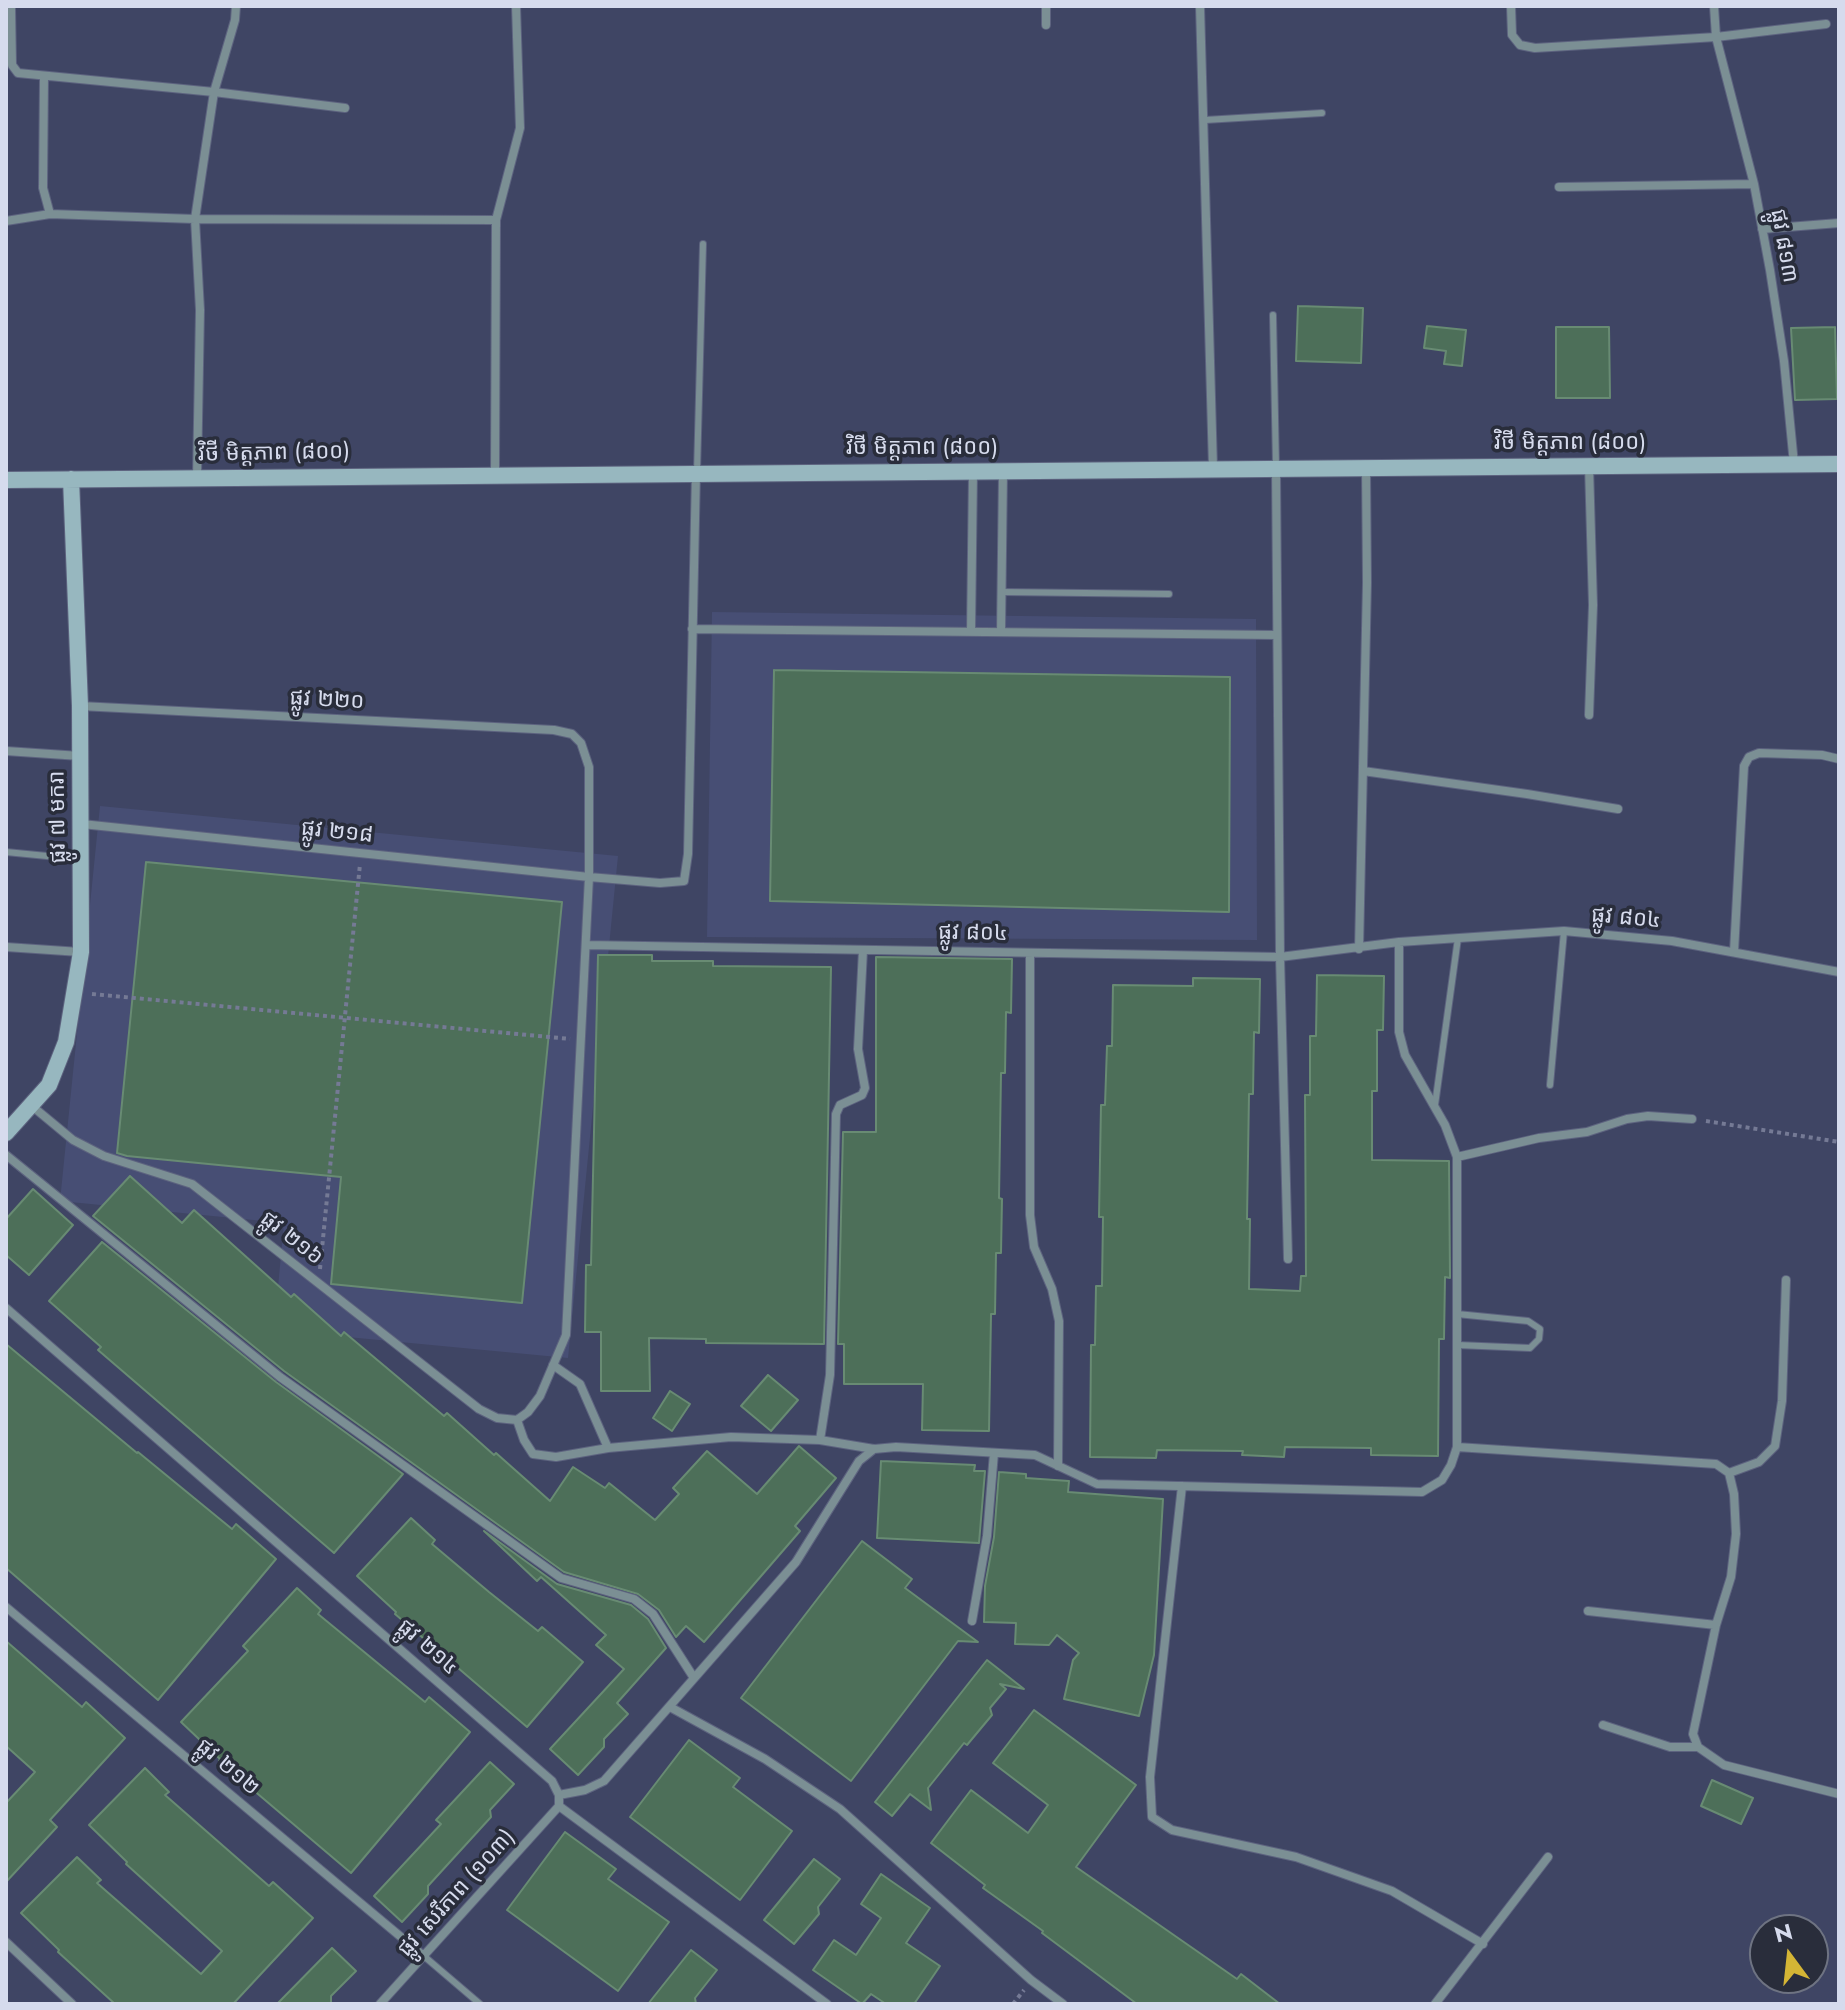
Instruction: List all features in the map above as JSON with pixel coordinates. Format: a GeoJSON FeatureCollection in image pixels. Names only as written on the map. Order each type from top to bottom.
{"type":"FeatureCollection","features":[{"type":"Feature","properties":{"kind":"main road","name":"វិថី មិត្តភាព (៨០០)"},"geometry":{"type":"LineString","coordinates":[[6,480],[1839,464]]}},
{"type":"Feature","properties":{"kind":"main road","name":"ផ្លូវ ៧ មករា"},"geometry":{"type":"LineString","coordinates":[[6,1133],[49,1085],[66,1042],[81,952],[80,706],[71,479]]}},
{"type":"Feature","properties":{"kind":"street"},"geometry":{"type":"LineString","coordinates":[[11,6],[12,65],[18,73],[345,108]]}},
{"type":"Feature","properties":{"kind":"street"},"geometry":{"type":"LineString","coordinates":[[197,477],[200,310],[195,219],[214,92],[235,20],[236,6]]}},
{"type":"Feature","properties":{"kind":"street"},"geometry":{"type":"LineString","coordinates":[[495,474],[496,220],[520,128],[516,6]]}},
{"type":"Feature","properties":{"kind":"street"},"geometry":{"type":"LineString","coordinates":[[1046,6],[1046,25]]}},
{"type":"Feature","properties":{"kind":"street"},"geometry":{"type":"LineString","coordinates":[[1200,6],[1213,468]]}},
{"type":"Feature","properties":{"kind":"street"},"geometry":{"type":"LineString","coordinates":[[1511,6],[1512,35],[1520,45],[1535,48],[1716,37],[1826,24]]}},
{"type":"Feature","properties":{"kind":"street","name":"ផ្លូវ ៨១៣"},"geometry":{"type":"LineString","coordinates":[[1714,6],[1716,37],[1754,184],[1762,229],[1784,361],[1794,464]]}},
{"type":"Feature","properties":{"kind":"street"},"geometry":{"type":"LineString","coordinates":[[44,76],[43,188],[50,214]]}},
{"type":"Feature","properties":{"kind":"street"},"geometry":{"type":"LineString","coordinates":[[1559,187],[1754,184]]}},
{"type":"Feature","properties":{"kind":"street"},"geometry":{"type":"LineString","coordinates":[[6,221],[50,214],[195,219],[496,220]]}},
{"type":"Feature","properties":{"kind":"street"},"geometry":{"type":"LineString","coordinates":[[1762,229],[1839,223]]}},
{"type":"Feature","properties":{"kind":"street"},"geometry":{"type":"LineString","coordinates":[[1589,466],[1593,605],[1589,715]]}},
{"type":"Feature","properties":{"kind":"street"},"geometry":{"type":"LineString","coordinates":[[1359,949],[1367,583],[1366,467]]}},
{"type":"Feature","properties":{"kind":"street"},"geometry":{"type":"LineString","coordinates":[[1276,468],[1280,957],[1288,1259]]}},
{"type":"Feature","properties":{"kind":"street"},"geometry":{"type":"LineString","coordinates":[[1001,632],[1003,470]]}},
{"type":"Feature","properties":{"kind":"street"},"geometry":{"type":"LineString","coordinates":[[971,632],[973,471]]}},
{"type":"Feature","properties":{"kind":"street"},"geometry":{"type":"LineString","coordinates":[[696,472],[692,629],[1277,635]]}},
{"type":"Feature","properties":{"kind":"street","name":"ផ្លូវ ២១៨"},"geometry":{"type":"LineString","coordinates":[[82,824],[589,877],[660,883],[684,881],[688,854],[692,629]]}},
{"type":"Feature","properties":{"kind":"street","name":"ផ្លូវ ២២០"},"geometry":{"type":"LineString","coordinates":[[80,706],[554,730],[572,734],[581,743],[589,767],[589,877]]}},
{"type":"Feature","properties":{"kind":"street"},"geometry":{"type":"LineString","coordinates":[[6,751],[80,756]]}},
{"type":"Feature","properties":{"kind":"street"},"geometry":{"type":"LineString","coordinates":[[1734,952],[1744,766],[1749,757],[1759,753],[1822,755],[1839,759]]}},
{"type":"Feature","properties":{"kind":"street"},"geometry":{"type":"LineString","coordinates":[[1363,771],[1618,809]]}},
{"type":"Feature","properties":{"kind":"street"},"geometry":{"type":"LineString","coordinates":[[589,877],[566,1335],[540,1396],[528,1412],[517,1420],[533,1454],[556,1457],[608,1448],[731,1437],[820,1440],[874,1449],[896,1447],[1035,1455],[1097,1484],[1422,1492],[1442,1480],[1457,1447],[1457,1157],[1435,1105],[1405,1055],[1399,1032],[1399,942]]}},
{"type":"Feature","properties":{"kind":"street","name":"ផ្លូវ ៨០៤"},"geometry":{"type":"LineString","coordinates":[[586,945],[1280,957],[1399,942],[1564,931],[1672,941],[1839,972]]}},
{"type":"Feature","properties":{"kind":"street"},"geometry":{"type":"LineString","coordinates":[[6,947],[81,952]]}},
{"type":"Feature","properties":{"kind":"street"},"geometry":{"type":"LineString","coordinates":[[820,1440],[830,1375],[836,1114],[840,1105],[862,1095],[865,1088],[858,1049],[863,950]]}},
{"type":"Feature","properties":{"kind":"street"},"geometry":{"type":"LineString","coordinates":[[1030,953],[1030,1215],[1034,1247],[1052,1289],[1059,1321],[1058,1466]]}},
{"type":"Feature","properties":{"kind":"street","name":"ផ្លូវ ២១៦"},"geometry":{"type":"LineString","coordinates":[[32,1106],[73,1140],[104,1156],[192,1184],[479,1409],[497,1418],[517,1420]]}},
{"type":"Feature","properties":{"kind":"street"},"geometry":{"type":"LineString","coordinates":[[1457,1157],[1539,1138],[1587,1132],[1627,1119],[1648,1116],[1692,1119]]}},
{"type":"Feature","properties":{"kind":"street"},"geometry":{"type":"LineString","coordinates":[[6,1155],[280,1377],[548,1569],[561,1578],[634,1599],[653,1614],[694,1678]]}},
{"type":"Feature","properties":{"kind":"street"},"geometry":{"type":"LineString","coordinates":[[1729,1473],[1759,1462],[1775,1446],[1782,1401],[1786,1280]]}},
{"type":"Feature","properties":{"kind":"street","name":"ផ្លូវ ២១៤"},"geometry":{"type":"LineString","coordinates":[[6,1308],[552,1781],[559,1795]]}},
{"type":"Feature","properties":{"kind":"street"},"geometry":{"type":"LineString","coordinates":[[553,1365],[580,1384],[608,1448]]}},
{"type":"Feature","properties":{"kind":"street"},"geometry":{"type":"LineString","coordinates":[[1457,1447],[1716,1464],[1729,1473],[1734,1494],[1736,1534],[1731,1577],[1716,1625],[1693,1734],[1698,1747],[1724,1765],[1839,1794]]}},
{"type":"Feature","properties":{"kind":"street"},"geometry":{"type":"LineString","coordinates":[[827,2004],[559,1806],[559,1795],[585,1790],[604,1781],[796,1562],[859,1461],[874,1449]]}},
{"type":"Feature","properties":{"kind":"street"},"geometry":{"type":"LineString","coordinates":[[972,1621],[987,1536],[994,1453]]}},
{"type":"Feature","properties":{"kind":"street"},"geometry":{"type":"LineString","coordinates":[[1182,1486],[1150,1777],[1152,1817],[1172,1830],[1296,1857],[1392,1891],[1483,1944]]}},
{"type":"Feature","properties":{"kind":"street","name":"ផ្លូវ ២១២"},"geometry":{"type":"LineString","coordinates":[[6,1607],[425,1957]]}},
{"type":"Feature","properties":{"kind":"street"},"geometry":{"type":"LineString","coordinates":[[1588,1611],[1716,1625]]}},
{"type":"Feature","properties":{"kind":"street"},"geometry":{"type":"LineString","coordinates":[[670,1707],[765,1759],[840,1809],[1031,1980],[1063,2004]]}},
{"type":"Feature","properties":{"kind":"street"},"geometry":{"type":"LineString","coordinates":[[1603,1725],[1670,1747],[1698,1747]]}},
{"type":"Feature","properties":{"kind":"street","name":"ផ្លូវ សេរីភាព (១០៣)"},"geometry":{"type":"LineString","coordinates":[[380,2004],[559,1806]]}},
{"type":"Feature","properties":{"kind":"street"},"geometry":{"type":"LineString","coordinates":[[1435,2004],[1548,1857]]}},
{"type":"Feature","properties":{"kind":"street"},"geometry":{"type":"LineString","coordinates":[[6,1942],[72,2004]]}},
{"type":"Feature","properties":{"kind":"lane"},"geometry":{"type":"LineString","coordinates":[[1205,120],[1322,113]]}},
{"type":"Feature","properties":{"kind":"lane"},"geometry":{"type":"LineString","coordinates":[[696,472],[703,244]]}},
{"type":"Feature","properties":{"kind":"lane"},"geometry":{"type":"LineString","coordinates":[[1273,315],[1276,468]]}},
{"type":"Feature","properties":{"kind":"lane"},"geometry":{"type":"LineString","coordinates":[[1001,592],[1169,594]]}},
{"type":"Feature","properties":{"kind":"lane"},"geometry":{"type":"LineString","coordinates":[[6,852],[82,859]]}},
{"type":"Feature","properties":{"kind":"lane"},"geometry":{"type":"LineString","coordinates":[[1550,1085],[1564,931]]}},
{"type":"Feature","properties":{"kind":"lane"},"geometry":{"type":"LineString","coordinates":[[1435,1105],[1458,938]]}},
{"type":"Feature","properties":{"kind":"lane"},"geometry":{"type":"LineString","coordinates":[[1457,1314],[1528,1321],[1540,1329],[1539,1339],[1530,1348],[1457,1345]]}},
{"type":"Feature","properties":{"kind":"lane"},"geometry":{"type":"LineString","coordinates":[[425,1957],[480,2004]]}},
{"type":"Feature","properties":{"kind":"path"},"geometry":{"type":"LineString","coordinates":[[319,1284],[361,853]]}},
{"type":"Feature","properties":{"kind":"path"},"geometry":{"type":"LineString","coordinates":[[74,992],[581,1040]]}},
{"type":"Feature","properties":{"kind":"path"},"geometry":{"type":"LineString","coordinates":[[1692,1119],[1839,1142]]}},
{"type":"Feature","properties":{"kind":"shaded area"},"geometry":{"type":"Polygon","coordinates":[[[712,612],[1256,619],[1257,940],[707,937],[712,612]]]}},
{"type":"Feature","properties":{"kind":"shaded area"},"geometry":{"type":"Polygon","coordinates":[[[100,806],[618,856],[568,1358],[274,1330],[284,1223],[60,1201],[100,806]]]}},
{"type":"Feature","properties":{"kind":"building"},"geometry":{"type":"Polygon","coordinates":[[[1298,306],[1363,308],[1361,363],[1296,361],[1298,306]]]}},
{"type":"Feature","properties":{"kind":"building"},"geometry":{"type":"Polygon","coordinates":[[[1427,326],[1466,330],[1462,366],[1444,364],[1446,351],[1424,348],[1427,326]]]}},
{"type":"Feature","properties":{"kind":"building"},"geometry":{"type":"Polygon","coordinates":[[[1556,327],[1609,327],[1610,398],[1556,398],[1556,327]]]}},
{"type":"Feature","properties":{"kind":"building"},"geometry":{"type":"Polygon","coordinates":[[[1835,327],[1837,399],[1795,400],[1791,328],[1835,327]]]}},
{"type":"Feature","properties":{"kind":"building"},"geometry":{"type":"Polygon","coordinates":[[[774,670],[1230,677],[1229,912],[770,901],[774,670]]]}},
{"type":"Feature","properties":{"kind":"building"},"geometry":{"type":"Polygon","coordinates":[[[146,862],[562,902],[522,1303],[331,1284],[341,1177],[117,1153],[146,862]]]}},
{"type":"Feature","properties":{"kind":"building"},"geometry":{"type":"Polygon","coordinates":[[[598,955],[652,955],[652,961],[713,961],[713,966],[831,967],[824,1344],[706,1343],[706,1339],[649,1338],[650,1391],[601,1391],[601,1332],[585,1332],[586,1265],[591,1265],[598,955]]]}},
{"type":"Feature","properties":{"kind":"building"},"geometry":{"type":"Polygon","coordinates":[[[876,957],[1012,959],[1011,1013],[1006,1012],[1005,1073],[1001,1073],[1001,1253],[996,1253],[995,1314],[991,1314],[989,1431],[922,1430],[923,1384],[844,1384],[844,1344],[838,1344],[843,1132],[876,1132],[876,957]]]}},
{"type":"Feature","properties":{"kind":"building"},"geometry":{"type":"Polygon","coordinates":[[[1317,975],[1384,976],[1383,1030],[1377,1030],[1377,1091],[1372,1091],[1372,1160],[1449,1161],[1450,1278],[1445,1277],[1444,1339],[1439,1339],[1438,1456],[1371,1455],[1371,1448],[1285,1447],[1284,1457],[1242,1455],[1243,1451],[1157,1450],[1156,1458],[1090,1457],[1091,1345],[1095,1345],[1096,1286],[1102,1286],[1103,1217],[1099,1217],[1101,1105],[1105,1105],[1107,1046],[1112,1046],[1113,985],[1193,986],[1193,978],[1260,979],[1259,1033],[1254,1032],[1253,1094],[1249,1094],[1249,1289],[1300,1291],[1301,1276],[1306,1276],[1305,1095],[1310,1095],[1310,1036],[1316,1036],[1317,975]]]}},
{"type":"Feature","properties":{"kind":"building"},"geometry":{"type":"Polygon","coordinates":[[[130,1176],[182,1223],[194,1210],[291,1297],[294,1294],[341,1336],[344,1332],[444,1416],[447,1413],[550,1501],[573,1467],[605,1488],[609,1483],[655,1520],[679,1494],[673,1488],[707,1451],[757,1494],[799,1446],[836,1478],[795,1526],[800,1531],[704,1642],[686,1626],[676,1637],[659,1610],[638,1594],[564,1572],[284,1371],[93,1216],[130,1176]]]}},
{"type":"Feature","properties":{"kind":"building"},"geometry":{"type":"Polygon","coordinates":[[[33,1189],[73,1225],[29,1275],[6,1255],[6,1219],[33,1189]]]}},
{"type":"Feature","properties":{"kind":"building"},"geometry":{"type":"Polygon","coordinates":[[[102,1242],[276,1382],[403,1474],[334,1553],[98,1350],[101,1347],[49,1301],[102,1242]]]}},
{"type":"Feature","properties":{"kind":"building"},"geometry":{"type":"Polygon","coordinates":[[[6,1344],[232,1529],[236,1524],[276,1559],[158,1700],[6,1568],[6,1344]]]}},
{"type":"Feature","properties":{"kind":"building"},"geometry":{"type":"Polygon","coordinates":[[[768,1375],[798,1400],[771,1431],[741,1406],[768,1375]]]}},
{"type":"Feature","properties":{"kind":"building"},"geometry":{"type":"Polygon","coordinates":[[[670,1391],[690,1404],[672,1431],[653,1418],[670,1391]]]}},
{"type":"Feature","properties":{"kind":"building"},"geometry":{"type":"Polygon","coordinates":[[[881,1461],[975,1465],[974,1471],[985,1471],[979,1543],[877,1538],[881,1461]]]}},
{"type":"Feature","properties":{"kind":"building"},"geometry":{"type":"Polygon","coordinates":[[[999,1472],[1026,1474],[1026,1478],[1069,1481],[1068,1492],[1163,1499],[1154,1655],[1139,1716],[1064,1699],[1073,1660],[1079,1653],[1057,1635],[1049,1645],[1015,1644],[1016,1623],[984,1622],[985,1586],[994,1537],[999,1472]]]}},
{"type":"Feature","properties":{"kind":"building"},"geometry":{"type":"Polygon","coordinates":[[[411,1518],[435,1540],[432,1544],[489,1592],[538,1631],[542,1627],[583,1662],[527,1727],[395,1614],[357,1576],[411,1518]]]}},
{"type":"Feature","properties":{"kind":"building"},"geometry":{"type":"Polygon","coordinates":[[[484,1531],[557,1584],[631,1605],[648,1619],[666,1648],[617,1703],[628,1714],[604,1739],[604,1747],[578,1775],[550,1749],[624,1669],[596,1645],[606,1635],[541,1577],[537,1581],[484,1531]]]}},
{"type":"Feature","properties":{"kind":"building"},"geometry":{"type":"Polygon","coordinates":[[[862,1541],[912,1579],[905,1588],[978,1642],[958,1641],[851,1781],[741,1698],[862,1541]]]}},
{"type":"Feature","properties":{"kind":"building"},"geometry":{"type":"Polygon","coordinates":[[[297,1588],[321,1610],[318,1614],[425,1702],[429,1697],[470,1732],[351,1873],[219,1761],[181,1722],[248,1651],[243,1646],[297,1588]]]}},
{"type":"Feature","properties":{"kind":"building"},"geometry":{"type":"Polygon","coordinates":[[[6,1641],[82,1707],[86,1702],[125,1738],[50,1820],[57,1827],[6,1882],[6,1803],[35,1772],[6,1746],[6,1641]]]}},
{"type":"Feature","properties":{"kind":"building"},"geometry":{"type":"Polygon","coordinates":[[[987,1660],[1024,1689],[1000,1684],[1006,1689],[990,1708],[992,1715],[967,1745],[964,1743],[928,1788],[931,1810],[910,1794],[892,1816],[875,1802],[987,1660]]]}},
{"type":"Feature","properties":{"kind":"building"},"geometry":{"type":"Polygon","coordinates":[[[1034,1710],[1136,1785],[1076,1867],[1237,1979],[1241,1974],[1280,2004],[1137,2004],[983,1888],[985,1885],[931,1843],[971,1790],[1028,1833],[1048,1805],[993,1763],[1034,1710]]]}},
{"type":"Feature","properties":{"kind":"building"},"geometry":{"type":"Polygon","coordinates":[[[689,1740],[740,1778],[733,1787],[792,1831],[740,1900],[630,1817],[689,1740]]]}},
{"type":"Feature","properties":{"kind":"building"},"geometry":{"type":"Polygon","coordinates":[[[490,1762],[514,1784],[490,1810],[491,1817],[428,1886],[428,1894],[402,1922],[374,1896],[441,1824],[436,1820],[490,1762]]]}},
{"type":"Feature","properties":{"kind":"building"},"geometry":{"type":"Polygon","coordinates":[[[145,1768],[169,1792],[165,1795],[269,1886],[273,1882],[313,1918],[233,2004],[115,2004],[21,1913],[77,1857],[101,1880],[97,1883],[201,1974],[222,1951],[126,1864],[89,1825],[145,1768]]]}},
{"type":"Feature","properties":{"kind":"building"},"geometry":{"type":"Polygon","coordinates":[[[1712,1780],[1753,1798],[1741,1824],[1701,1806],[1712,1780]]]}},
{"type":"Feature","properties":{"kind":"building"},"geometry":{"type":"Polygon","coordinates":[[[565,1832],[616,1869],[608,1879],[669,1922],[618,1991],[507,1910],[565,1832]]]}},
{"type":"Feature","properties":{"kind":"building"},"geometry":{"type":"Polygon","coordinates":[[[814,1859],[840,1879],[818,1907],[819,1914],[794,1944],[764,1920],[814,1859]]]}},
{"type":"Feature","properties":{"kind":"building"},"geometry":{"type":"Polygon","coordinates":[[[881,1874],[930,1908],[906,1943],[940,1966],[914,2004],[886,2004],[871,1994],[862,2004],[813,1970],[834,1940],[856,1955],[881,1918],[861,1904],[881,1874]]]}},
{"type":"Feature","properties":{"kind":"building"},"geometry":{"type":"Polygon","coordinates":[[[332,1948],[356,1971],[331,1996],[331,2004],[277,2004],[332,1948]]]}},
{"type":"Feature","properties":{"kind":"building"},"geometry":{"type":"Polygon","coordinates":[[[691,1950],[717,1970],[695,1998],[696,2004],[648,2004],[691,1950]]]}}]}
